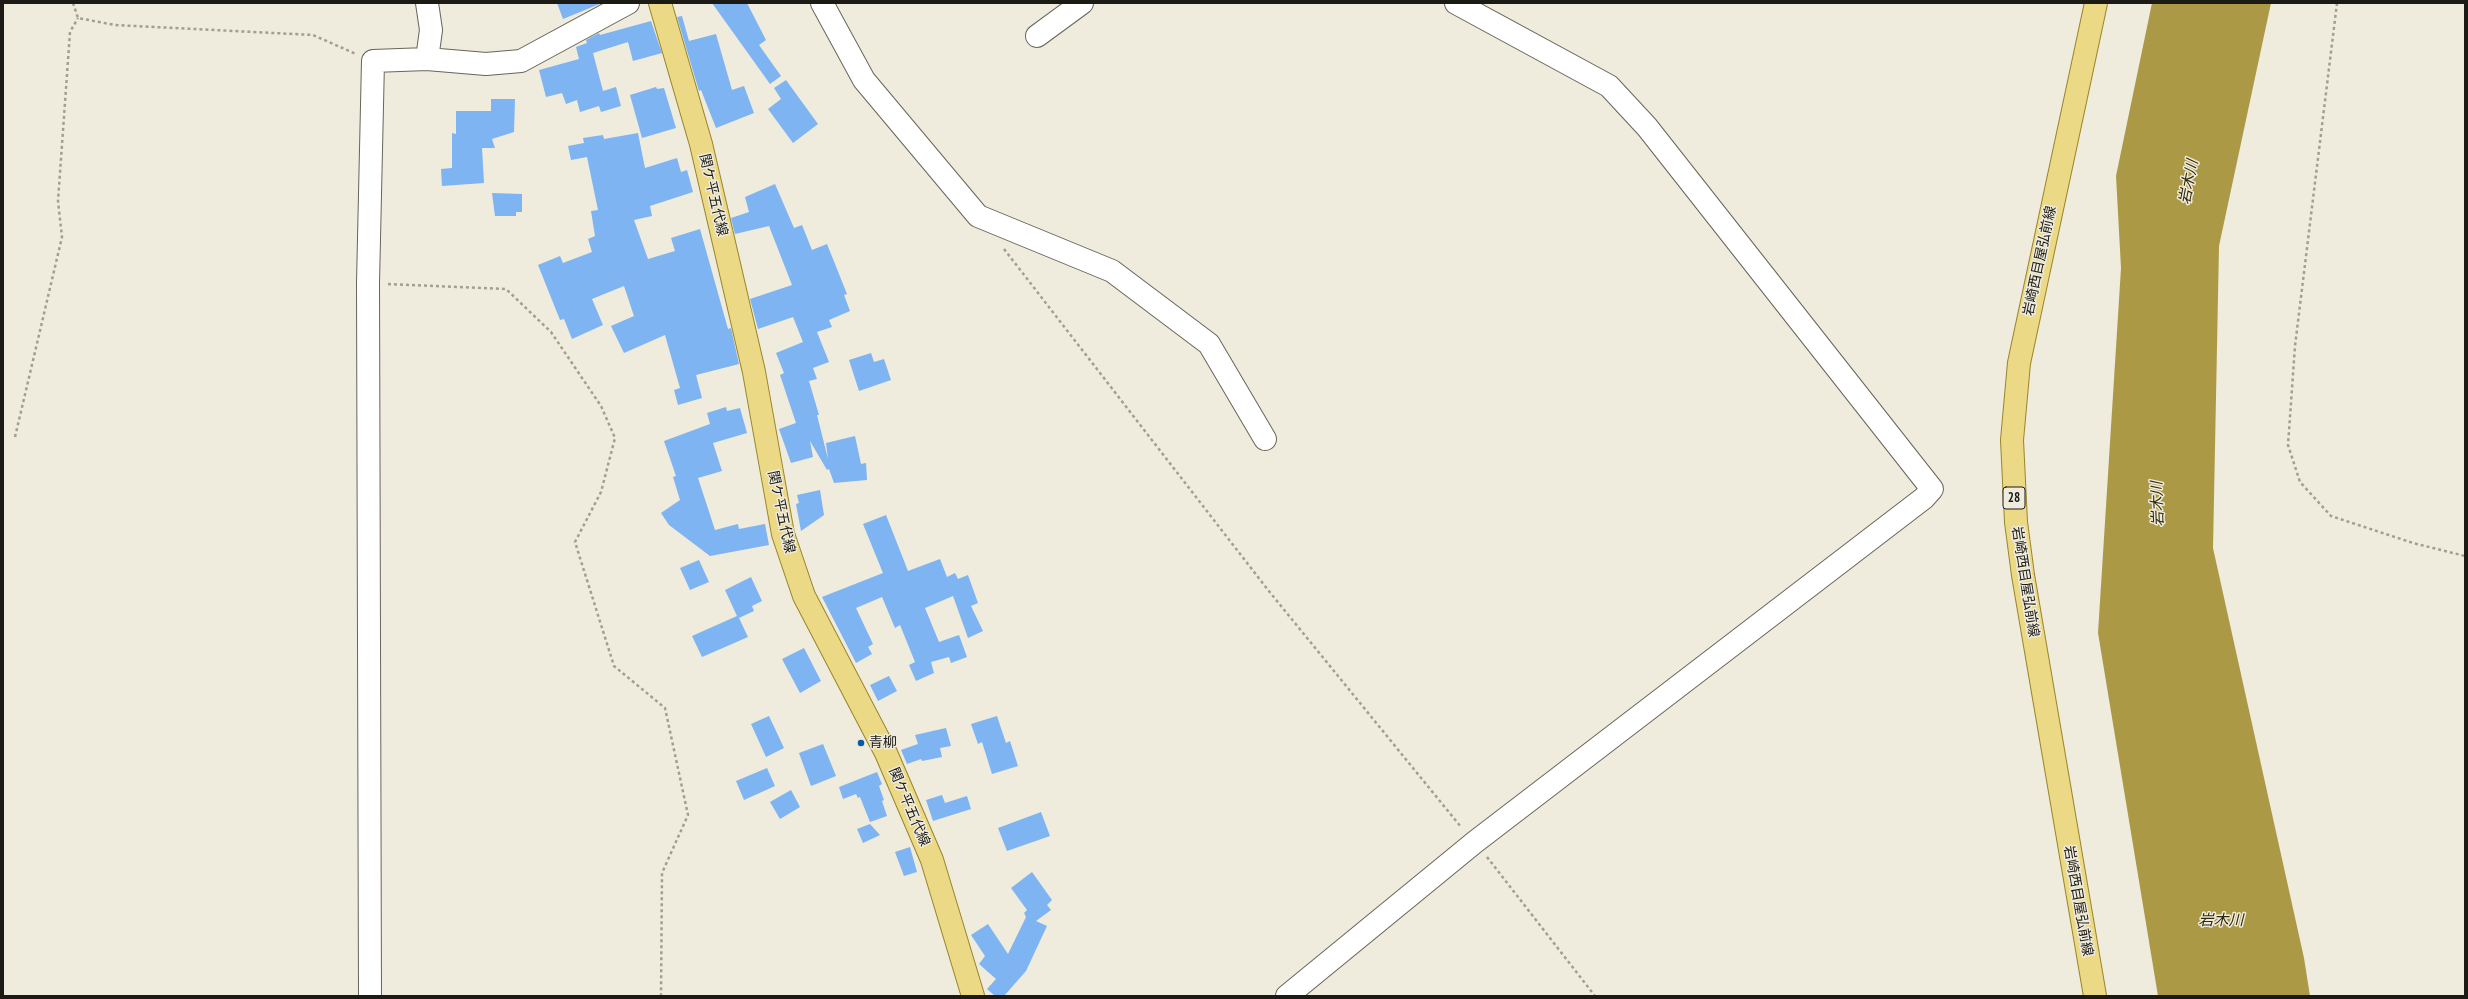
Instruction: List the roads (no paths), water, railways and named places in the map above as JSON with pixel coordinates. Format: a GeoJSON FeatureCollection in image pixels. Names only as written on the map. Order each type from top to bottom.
{"type":"FeatureCollection","features":[{"type":"Feature","properties":{"kind":"main road","name":"関ケ平五代線"},"geometry":{"type":"LineString","coordinates":[[660,3],[701,144],[754,372],[783,534],[804,596],[886,753],[932,860],[973,996]]}},
{"type":"Feature","properties":{"kind":"main road","name":"岩崎西目屋弘前線"},"geometry":{"type":"LineString","coordinates":[[2095,996],[2023,575],[2016,522],[2012,440],[2013,408],[2019,362],[2096,3]]}},
{"type":"Feature","properties":{"kind":"street"},"geometry":{"type":"LineString","coordinates":[[427,3],[431,30],[427,59]]}},
{"type":"Feature","properties":{"kind":"street"},"geometry":{"type":"LineString","coordinates":[[370,996],[368,284],[373,62],[427,59],[486,64],[521,61],[628,3]]}},
{"type":"Feature","properties":{"kind":"street"},"geometry":{"type":"LineString","coordinates":[[822,3],[864,80],[978,216],[1112,271],[1210,344],[1265,440]]}},
{"type":"Feature","properties":{"kind":"street"},"geometry":{"type":"LineString","coordinates":[[1037,36],[1082,3]]}},
{"type":"Feature","properties":{"kind":"street"},"geometry":{"type":"LineString","coordinates":[[1287,996],[1475,842],[1918,503],[1932,489],[1647,127],[1609,86],[1456,3]]}},
{"type":"Feature","properties":{"kind":"water","name":"岩木川"},"geometry":{"type":"Polygon","coordinates":[[[2152,3],[2271,3],[2219,246],[2213,548],[2304,958],[2310,996],[2158,996],[2098,633],[2121,268],[2116,176],[2152,3]]]}},
{"type":"Feature","properties":{"kind":"place","name":"青柳"},"geometry":{"type":"Point","coordinates":[861,743]}}]}
